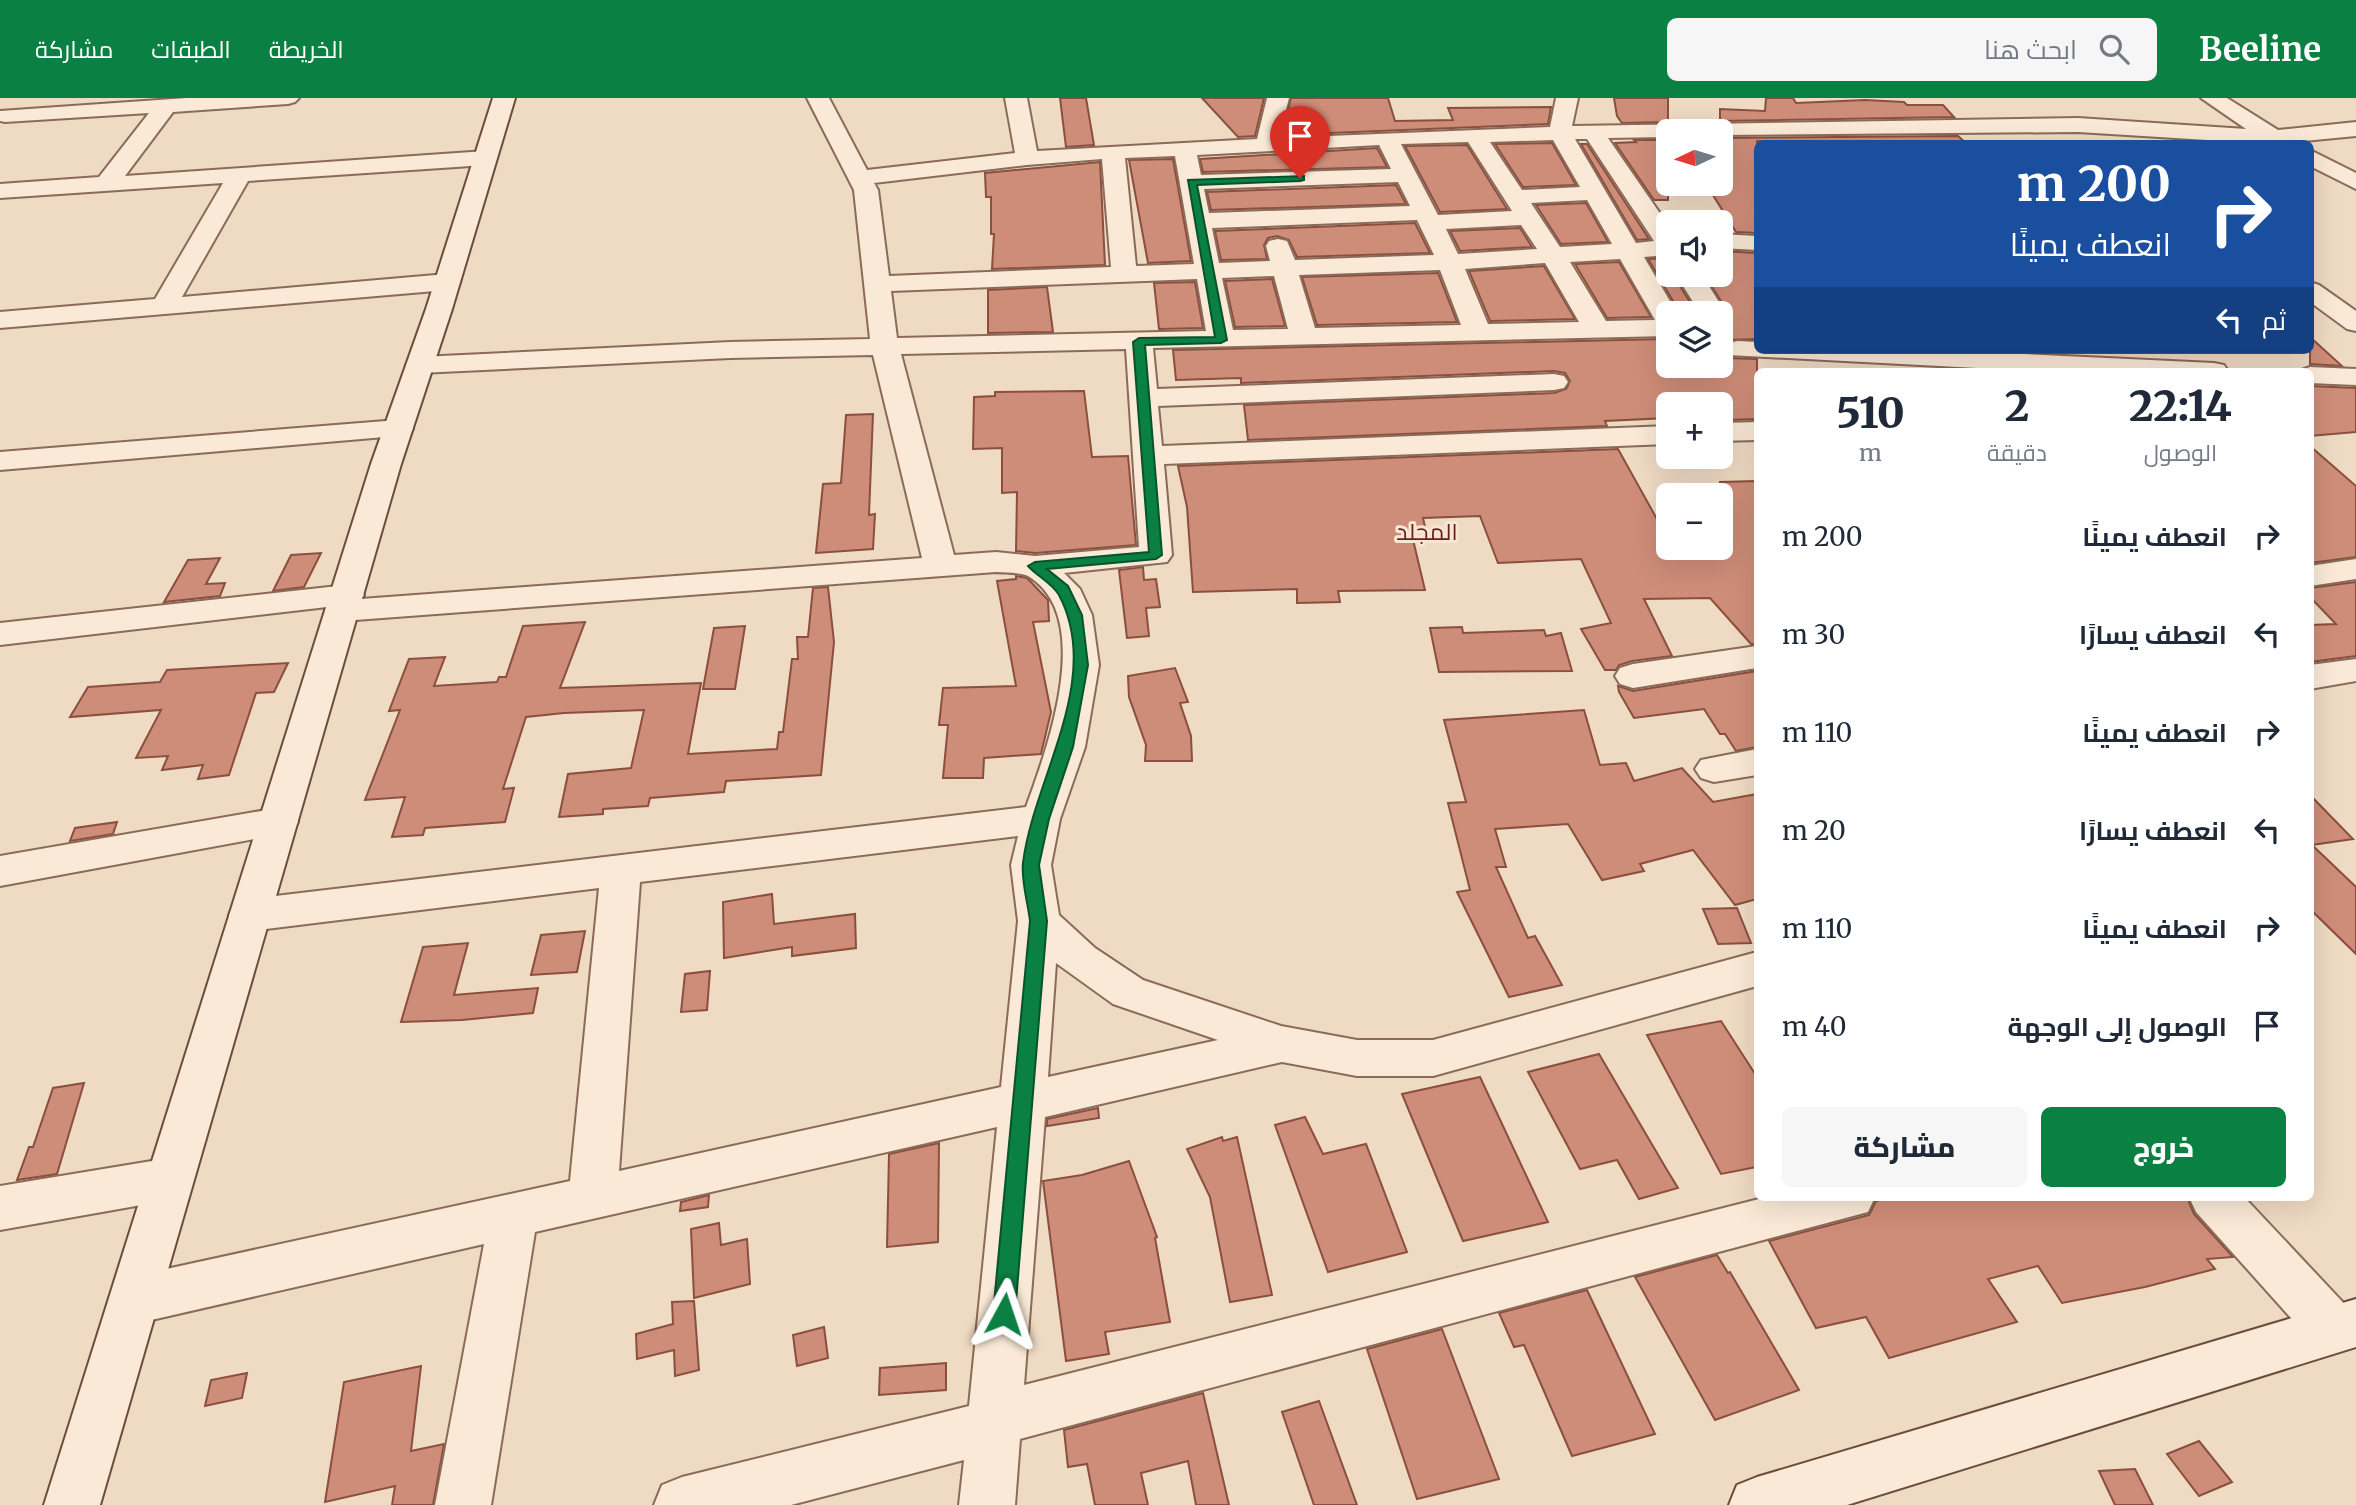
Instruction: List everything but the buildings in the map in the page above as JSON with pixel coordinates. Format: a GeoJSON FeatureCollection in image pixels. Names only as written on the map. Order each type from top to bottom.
{"type":"FeatureCollection","features":[{"type":"Feature","properties":{"kind":"street"},"geometry":{"type":"LineString","coordinates":[[2,118],[27,98]]}},
{"type":"Feature","properties":{"kind":"street"},"geometry":{"type":"LineString","coordinates":[[2,118],[288,98]]}},
{"type":"Feature","properties":{"kind":"street"},"geometry":{"type":"LineString","coordinates":[[72,1505],[344,603],[504,98]]}},
{"type":"Feature","properties":{"kind":"street"},"geometry":{"type":"LineString","coordinates":[[818,98],[866,190],[885,347],[940,566]]}},
{"type":"Feature","properties":{"kind":"street"},"geometry":{"type":"LineString","coordinates":[[1016,98],[1027,158]]}},
{"type":"Feature","properties":{"kind":"street"},"geometry":{"type":"LineString","coordinates":[[1266,145],[1278,98]]}},
{"type":"Feature","properties":{"kind":"street"},"geometry":{"type":"LineString","coordinates":[[1567,98],[1560,132],[1657,301]]}},
{"type":"Feature","properties":{"kind":"street"},"geometry":{"type":"LineString","coordinates":[[2212,98],[2280,140]]}},
{"type":"Feature","properties":{"kind":"street"},"geometry":{"type":"LineString","coordinates":[[2048,105],[2099,140]]}},
{"type":"Feature","properties":{"kind":"street"},"geometry":{"type":"LineString","coordinates":[[107,183],[166,106]]}},
{"type":"Feature","properties":{"kind":"street"},"geometry":{"type":"LineString","coordinates":[[860,178],[1027,158],[1113,152],[1387,138],[1592,132],[1745,118],[1969,126],[2078,125],[2280,140],[2356,130]]}},
{"type":"Feature","properties":{"kind":"street"},"geometry":{"type":"LineString","coordinates":[[1969,126],[1985,140]]}},
{"type":"Feature","properties":{"kind":"street"},"geometry":{"type":"LineString","coordinates":[[1592,132],[1656,226]]}},
{"type":"Feature","properties":{"kind":"street"},"geometry":{"type":"LineString","coordinates":[[1474,135],[1553,255],[1598,331]]}},
{"type":"Feature","properties":{"kind":"street"},"geometry":{"type":"LineString","coordinates":[[1387,138],[1450,262],[1478,334]]}},
{"type":"Feature","properties":{"kind":"street"},"geometry":{"type":"LineString","coordinates":[[1291,143],[1300,178]]}},
{"type":"Feature","properties":{"kind":"street"},"geometry":{"type":"LineString","coordinates":[[1185,149],[1221,340]]}},
{"type":"Feature","properties":{"kind":"street"},"geometry":{"type":"LineString","coordinates":[[1113,152],[1124,274]]}},
{"type":"Feature","properties":{"kind":"street"},"geometry":{"type":"LineString","coordinates":[[0,191],[486,158]]}},
{"type":"Feature","properties":{"kind":"street"},"geometry":{"type":"LineString","coordinates":[[2314,158],[2356,182]]}},
{"type":"Feature","properties":{"kind":"street"},"geometry":{"type":"LineString","coordinates":[[163,306],[240,174]]}},
{"type":"Feature","properties":{"kind":"street"},"geometry":{"type":"LineString","coordinates":[[1191,182],[1406,175]]}},
{"type":"Feature","properties":{"kind":"street"},"geometry":{"type":"LineString","coordinates":[[1332,177],[1363,265]]}},
{"type":"Feature","properties":{"kind":"street"},"geometry":{"type":"LineString","coordinates":[[1259,180],[1304,338]]}},
{"type":"Feature","properties":{"kind":"street"},"geometry":{"type":"LineString","coordinates":[[1515,197],[1595,193]]}},
{"type":"Feature","properties":{"kind":"street"},"geometry":{"type":"LineString","coordinates":[[1199,221],[1346,216],[1528,217]]}},
{"type":"Feature","properties":{"kind":"street"},"geometry":{"type":"LineString","coordinates":[[1733,242],[1754,243]]}},
{"type":"Feature","properties":{"kind":"street"},"geometry":{"type":"LineString","coordinates":[[877,284],[1450,262],[1628,251],[1656,245]]}},
{"type":"Feature","properties":{"kind":"street"},"geometry":{"type":"LineString","coordinates":[[0,320],[447,282]]}},
{"type":"Feature","properties":{"kind":"street"},"geometry":{"type":"LineString","coordinates":[[2314,293],[2356,323]]}},
{"type":"Feature","properties":{"kind":"street"},"geometry":{"type":"LineString","coordinates":[[420,365],[730,350],[1656,329]]}},
{"type":"Feature","properties":{"kind":"street"},"geometry":{"type":"LineString","coordinates":[[1733,330],[1754,333]]}},
{"type":"Feature","properties":{"kind":"street"},"geometry":{"type":"LineString","coordinates":[[1532,332],[1567,410]]}},
{"type":"Feature","properties":{"kind":"street"},"geometry":{"type":"LineString","coordinates":[[0,634],[344,603],[996,562],[1035,566],[1156,555],[1139,342]]}},
{"type":"Feature","properties":{"kind":"street"},"geometry":{"type":"LineString","coordinates":[[1733,342],[1754,372]]}},
{"type":"Feature","properties":{"kind":"street"},"geometry":{"type":"LineString","coordinates":[[1895,354],[1968,365],[2065,368]]}},
{"type":"Feature","properties":{"kind":"street"},"geometry":{"type":"LineString","coordinates":[[2223,354],[2239,368]]}},
{"type":"Feature","properties":{"kind":"street"},"geometry":{"type":"LineString","coordinates":[[2314,375],[2356,377]]}},
{"type":"Feature","properties":{"kind":"street"},"geometry":{"type":"LineString","coordinates":[[1143,398],[1567,410],[1656,432]]}},
{"type":"Feature","properties":{"kind":"street"},"geometry":{"type":"LineString","coordinates":[[1148,456],[1567,410]]}},
{"type":"Feature","properties":{"kind":"street"},"geometry":{"type":"LineString","coordinates":[[0,461],[398,429]]}},
{"type":"Feature","properties":{"kind":"street"},"geometry":{"type":"LineString","coordinates":[[1733,432],[1754,431]]}},
{"type":"Feature","properties":{"kind":"street"},"geometry":{"type":"LineString","coordinates":[[987,1505],[1039,921],[1031,865],[1041,819],[1066,747],[1081,665],[1075,615],[1071,606],[1063,589],[1035,566]]}},
{"type":"Feature","properties":{"kind":"street"},"geometry":{"type":"LineString","coordinates":[[2314,575],[2356,569]]}},
{"type":"Feature","properties":{"kind":"street"},"geometry":{"type":"LineString","coordinates":[[1633,676],[1754,657]]}},
{"type":"Feature","properties":{"kind":"street"},"geometry":{"type":"LineString","coordinates":[[2314,676],[2356,670]]}},
{"type":"Feature","properties":{"kind":"street"},"geometry":{"type":"LineString","coordinates":[[1714,769],[1754,762]]}},
{"type":"Feature","properties":{"kind":"street"},"geometry":{"type":"LineString","coordinates":[[250,915],[1041,819]]}},
{"type":"Feature","properties":{"kind":"street"},"geometry":{"type":"LineString","coordinates":[[0,871],[278,822]]}},
{"type":"Feature","properties":{"kind":"street"},"geometry":{"type":"LineString","coordinates":[[593,1197],[621,870]]}},
{"type":"Feature","properties":{"kind":"street"},"geometry":{"type":"LineString","coordinates":[[1039,921],[1080,960],[1128,992],[1281,1044],[1357,1058],[1433,1058],[1754,970]]}},
{"type":"Feature","properties":{"kind":"street"},"geometry":{"type":"LineString","coordinates":[[134,1300],[1281,1044]]}},
{"type":"Feature","properties":{"kind":"street"},"geometry":{"type":"LineString","coordinates":[[0,1208],[170,1180]]}},
{"type":"Feature","properties":{"kind":"street"},"geometry":{"type":"LineString","coordinates":[[682,1505],[1836,1201]]}},
{"type":"Feature","properties":{"kind":"street"},"geometry":{"type":"LineString","coordinates":[[1760,1505],[2345,1326],[2217,1201]]}},
{"type":"Feature","properties":{"kind":"street"},"geometry":{"type":"LineString","coordinates":[[463,1505],[514,1215]]}},
{"type":"Feature","properties":{"kind":"district","name":"المجلد"},"geometry":{"type":"Point","coordinates":[1427,531]}},
{"type":"Feature","properties":{"kind":"route"},"geometry":{"type":"LineString","coordinates":[[1004,1314],[1039,921],[1031,865],[1041,819],[1066,747],[1081,665],[1075,615],[1063,589],[1035,566],[1156,555],[1139,342],[1221,340],[1191,182],[1300,178]]}}]}
